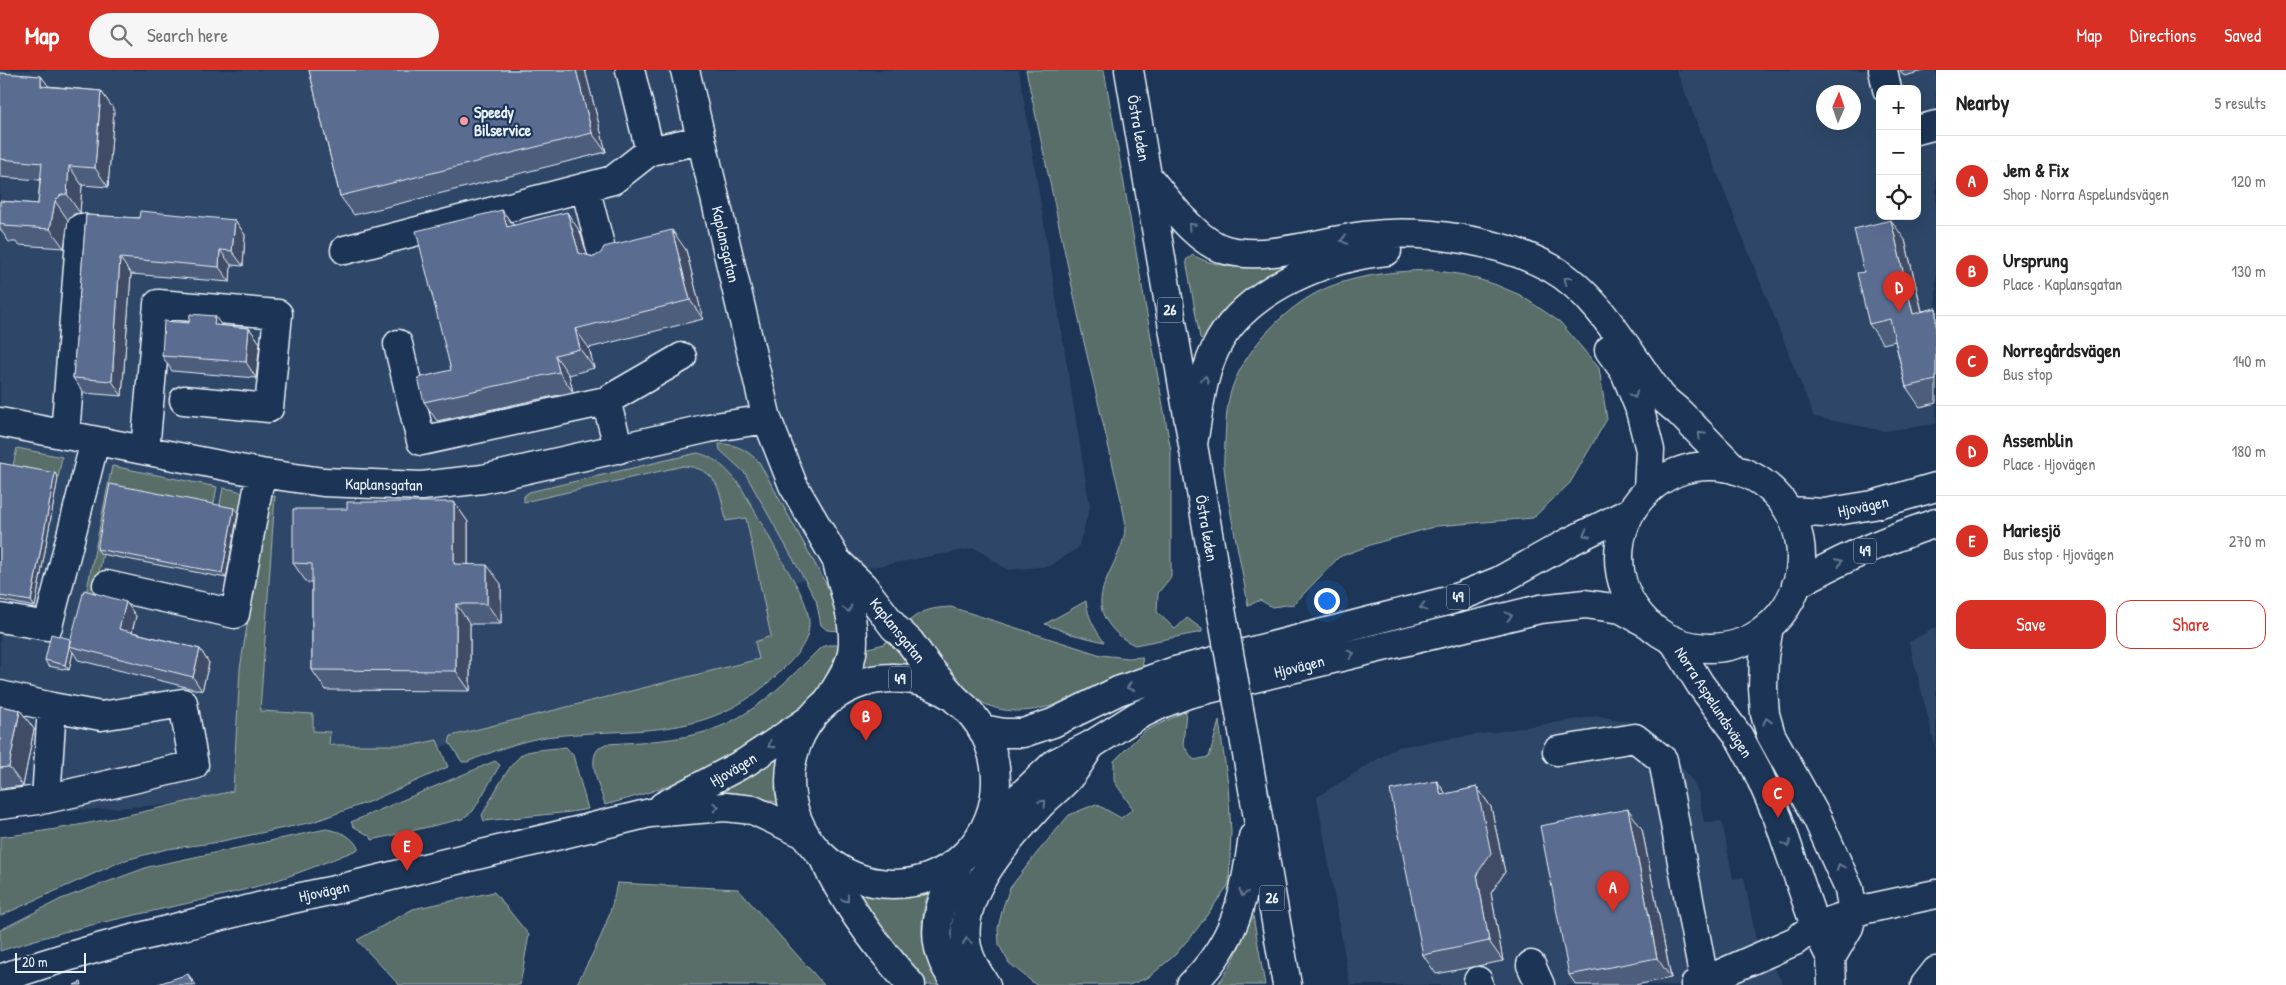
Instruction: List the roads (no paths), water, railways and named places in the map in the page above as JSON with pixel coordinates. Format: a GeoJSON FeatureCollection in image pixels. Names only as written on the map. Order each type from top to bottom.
{"type":"FeatureCollection","features":[{"type":"Feature","properties":{"kind":"main road"},"geometry":{"type":"LineString","coordinates":[[630,70],[650,151]]}},
{"type":"Feature","properties":{"kind":"main road","name":"Kaplansgatan"},"geometry":{"type":"LineString","coordinates":[[685,70],[767,419],[793,485],[837,561],[852,620],[852,653],[847,668],[820,710]]}},
{"type":"Feature","properties":{"kind":"main road","name":"Östra leden"},"geometry":{"type":"LineString","coordinates":[[1129,70],[1287,985]]}},
{"type":"Feature","properties":{"kind":"main road"},"geometry":{"type":"LineString","coordinates":[[1882,70],[1886,85]]}},
{"type":"Feature","properties":{"kind":"main road"},"geometry":{"type":"LineString","coordinates":[[1921,129],[1936,125]]}},
{"type":"Feature","properties":{"kind":"main road"},"geometry":{"type":"LineString","coordinates":[[345,250],[613,180],[650,151],[701,140]]}},
{"type":"Feature","properties":{"kind":"main road"},"geometry":{"type":"LineString","coordinates":[[1148,176],[1204,240],[1226,250],[1253,253],[1294,249],[1364,236],[1402,234],[1459,238],[1510,251],[1552,268],[1590,298],[1662,397],[1736,470]]}},
{"type":"Feature","properties":{"kind":"main road"},"geometry":{"type":"LineString","coordinates":[[584,187],[604,261]]}},
{"type":"Feature","properties":{"kind":"main road"},"geometry":{"type":"LineString","coordinates":[[64,435],[81,228]]}},
{"type":"Feature","properties":{"kind":"main road"},"geometry":{"type":"LineString","coordinates":[[1193,444],[1202,388],[1208,368],[1220,341],[1235,319],[1255,301],[1280,284],[1310,270],[1367,253],[1400,250],[1455,253],[1504,267],[1539,282],[1575,308],[1602,341],[1625,372],[1639,407],[1650,450],[1648,490]]}},
{"type":"Feature","properties":{"kind":"main road"},"geometry":{"type":"LineString","coordinates":[[145,450],[158,304],[278,314],[269,408],[184,400]]}},
{"type":"Feature","properties":{"kind":"main road"},"geometry":{"type":"LineString","coordinates":[[398,344],[421,441],[606,401],[682,357]]}},
{"type":"Feature","properties":{"kind":"main road"},"geometry":{"type":"LineString","coordinates":[[606,401],[619,450]]}},
{"type":"Feature","properties":{"kind":"main road","name":"Kaplansgatan"},"geometry":{"type":"LineString","coordinates":[[0,422],[261,473],[323,482],[422,486],[482,479],[619,450],[709,428],[767,419]]}},
{"type":"Feature","properties":{"kind":"main road"},"geometry":{"type":"LineString","coordinates":[[0,618],[48,626],[95,441]]}},
{"type":"Feature","properties":{"kind":"main road","name":"49"},"geometry":{"type":"LineString","coordinates":[[1713,466],[1736,470],[1757,479],[1775,493],[1789,511],[1798,534],[1801,560],[1796,585],[1786,607],[1768,626],[1747,640],[1723,647],[1698,647],[1673,640],[1650,625],[1634,607],[1623,584],[1619,552],[1621,536],[1630,512],[1648,490],[1667,476],[1689,468],[1713,466]]}},
{"type":"Feature","properties":{"kind":"main road"},"geometry":{"type":"LineString","coordinates":[[107,585],[235,614],[261,473]]}},
{"type":"Feature","properties":{"kind":"main road","name":"Hjovägen"},"geometry":{"type":"LineString","coordinates":[[1789,511],[1824,514],[1873,505],[1936,487]]}},
{"type":"Feature","properties":{"kind":"main road","name":"Hjovägen"},"geometry":{"type":"LineString","coordinates":[[982,729],[1004,733],[1023,733],[1053,723],[1118,692],[1176,671],[1451,600],[1499,581],[1567,543],[1630,512]]}},
{"type":"Feature","properties":{"kind":"main road","name":"49"},"geometry":{"type":"LineString","coordinates":[[1796,585],[1836,564],[1907,532],[1936,523]]}},
{"type":"Feature","properties":{"kind":"main road","name":"Kaplansgatan"},"geometry":{"type":"LineString","coordinates":[[837,561],[863,586],[894,627],[910,642],[957,701]]}},
{"type":"Feature","properties":{"kind":"main road","name":"Hjovägen"},"geometry":{"type":"LineString","coordinates":[[984,830],[1054,764],[1091,745],[1137,716],[1188,694],[1540,609],[1585,604],[1622,609],[1650,625]]}},
{"type":"Feature","properties":{"kind":"main road","name":"Norra Aspelundsvägen"},"geometry":{"type":"LineString","coordinates":[[1768,626],[1763,688],[1771,735],[1805,794],[1839,864],[1849,889],[1853,913]]}},
{"type":"Feature","properties":{"kind":"main road","name":"Norra Aspelundsvägen"},"geometry":{"type":"LineString","coordinates":[[1673,640],[1700,684],[1738,735],[1757,770],[1778,818],[1815,926],[1831,958],[1832,985]]}},
{"type":"Feature","properties":{"kind":"main road","name":"49"},"geometry":{"type":"LineString","coordinates":[[911,985],[897,969],[835,884],[822,857],[804,834],[791,795],[790,775],[793,754],[801,735],[820,710],[848,689],[870,681],[893,678],[916,681],[938,688],[970,712],[982,729]]}},
{"type":"Feature","properties":{"kind":"main road"},"geometry":{"type":"LineString","coordinates":[[0,694],[52,707],[101,716],[183,703],[194,765],[46,799],[0,805]]}},
{"type":"Feature","properties":{"kind":"main road"},"geometry":{"type":"LineString","coordinates":[[46,799],[52,707]]}},
{"type":"Feature","properties":{"kind":"main road","name":"Hjovägen"},"geometry":{"type":"LineString","coordinates":[[650,813],[746,762],[820,710]]}},
{"type":"Feature","properties":{"kind":"main road"},"geometry":{"type":"LineString","coordinates":[[957,985],[942,961],[936,929],[943,896],[960,860],[984,830],[993,808],[996,788],[995,767],[991,747],[982,729]]}},
{"type":"Feature","properties":{"kind":"main road"},"geometry":{"type":"LineString","coordinates":[[1557,751],[1635,738],[1663,760],[1700,983],[1796,941],[1815,926],[1853,913],[1936,894]]}},
{"type":"Feature","properties":{"kind":"main road"},"geometry":{"type":"LineString","coordinates":[[986,985],[977,973],[967,948],[966,919],[975,891],[1002,851],[1043,803],[1070,776],[1091,745]]}},
{"type":"Feature","properties":{"kind":"main road","name":"Hjovägen"},"geometry":{"type":"LineString","coordinates":[[0,979],[34,966],[107,945],[285,900],[330,891],[650,813],[725,807],[753,810],[804,834]]}},
{"type":"Feature","properties":{"kind":"main road"},"geometry":{"type":"LineString","coordinates":[[1191,985],[1210,966],[1233,926],[1247,880],[1256,810]]}},
{"type":"Feature","properties":{"kind":"main road"},"geometry":{"type":"LineString","coordinates":[[822,857],[840,870],[859,879],[880,884],[902,884],[923,880],[943,872],[960,860]]}},
{"type":"Feature","properties":{"kind":"main road"},"geometry":{"type":"LineString","coordinates":[[1831,958],[1849,927],[1853,913]]}},
{"type":"Feature","properties":{"kind":"main road"},"geometry":{"type":"LineString","coordinates":[[1925,985],[1936,971]]}},
{"type":"Feature","properties":{"kind":"place","name":"Speedy Bilservice"},"geometry":{"type":"Point","coordinates":[464,121]}},
{"type":"Feature","properties":{"kind":"place","name":"Assemblin"},"geometry":{"type":"Point","coordinates":[1899,312]}},
{"type":"Feature","properties":{"kind":"place","name":"Ursprung"},"geometry":{"type":"Point","coordinates":[866,741]}},
{"type":"Feature","properties":{"kind":"place","name":"Norregårdsvägen"},"geometry":{"type":"Point","coordinates":[1778,818]}},
{"type":"Feature","properties":{"kind":"place","name":"Mariesjö"},"geometry":{"type":"Point","coordinates":[407,871]}},
{"type":"Feature","properties":{"kind":"place","name":"Jem & Fix"},"geometry":{"type":"Point","coordinates":[1613,912]}}]}
